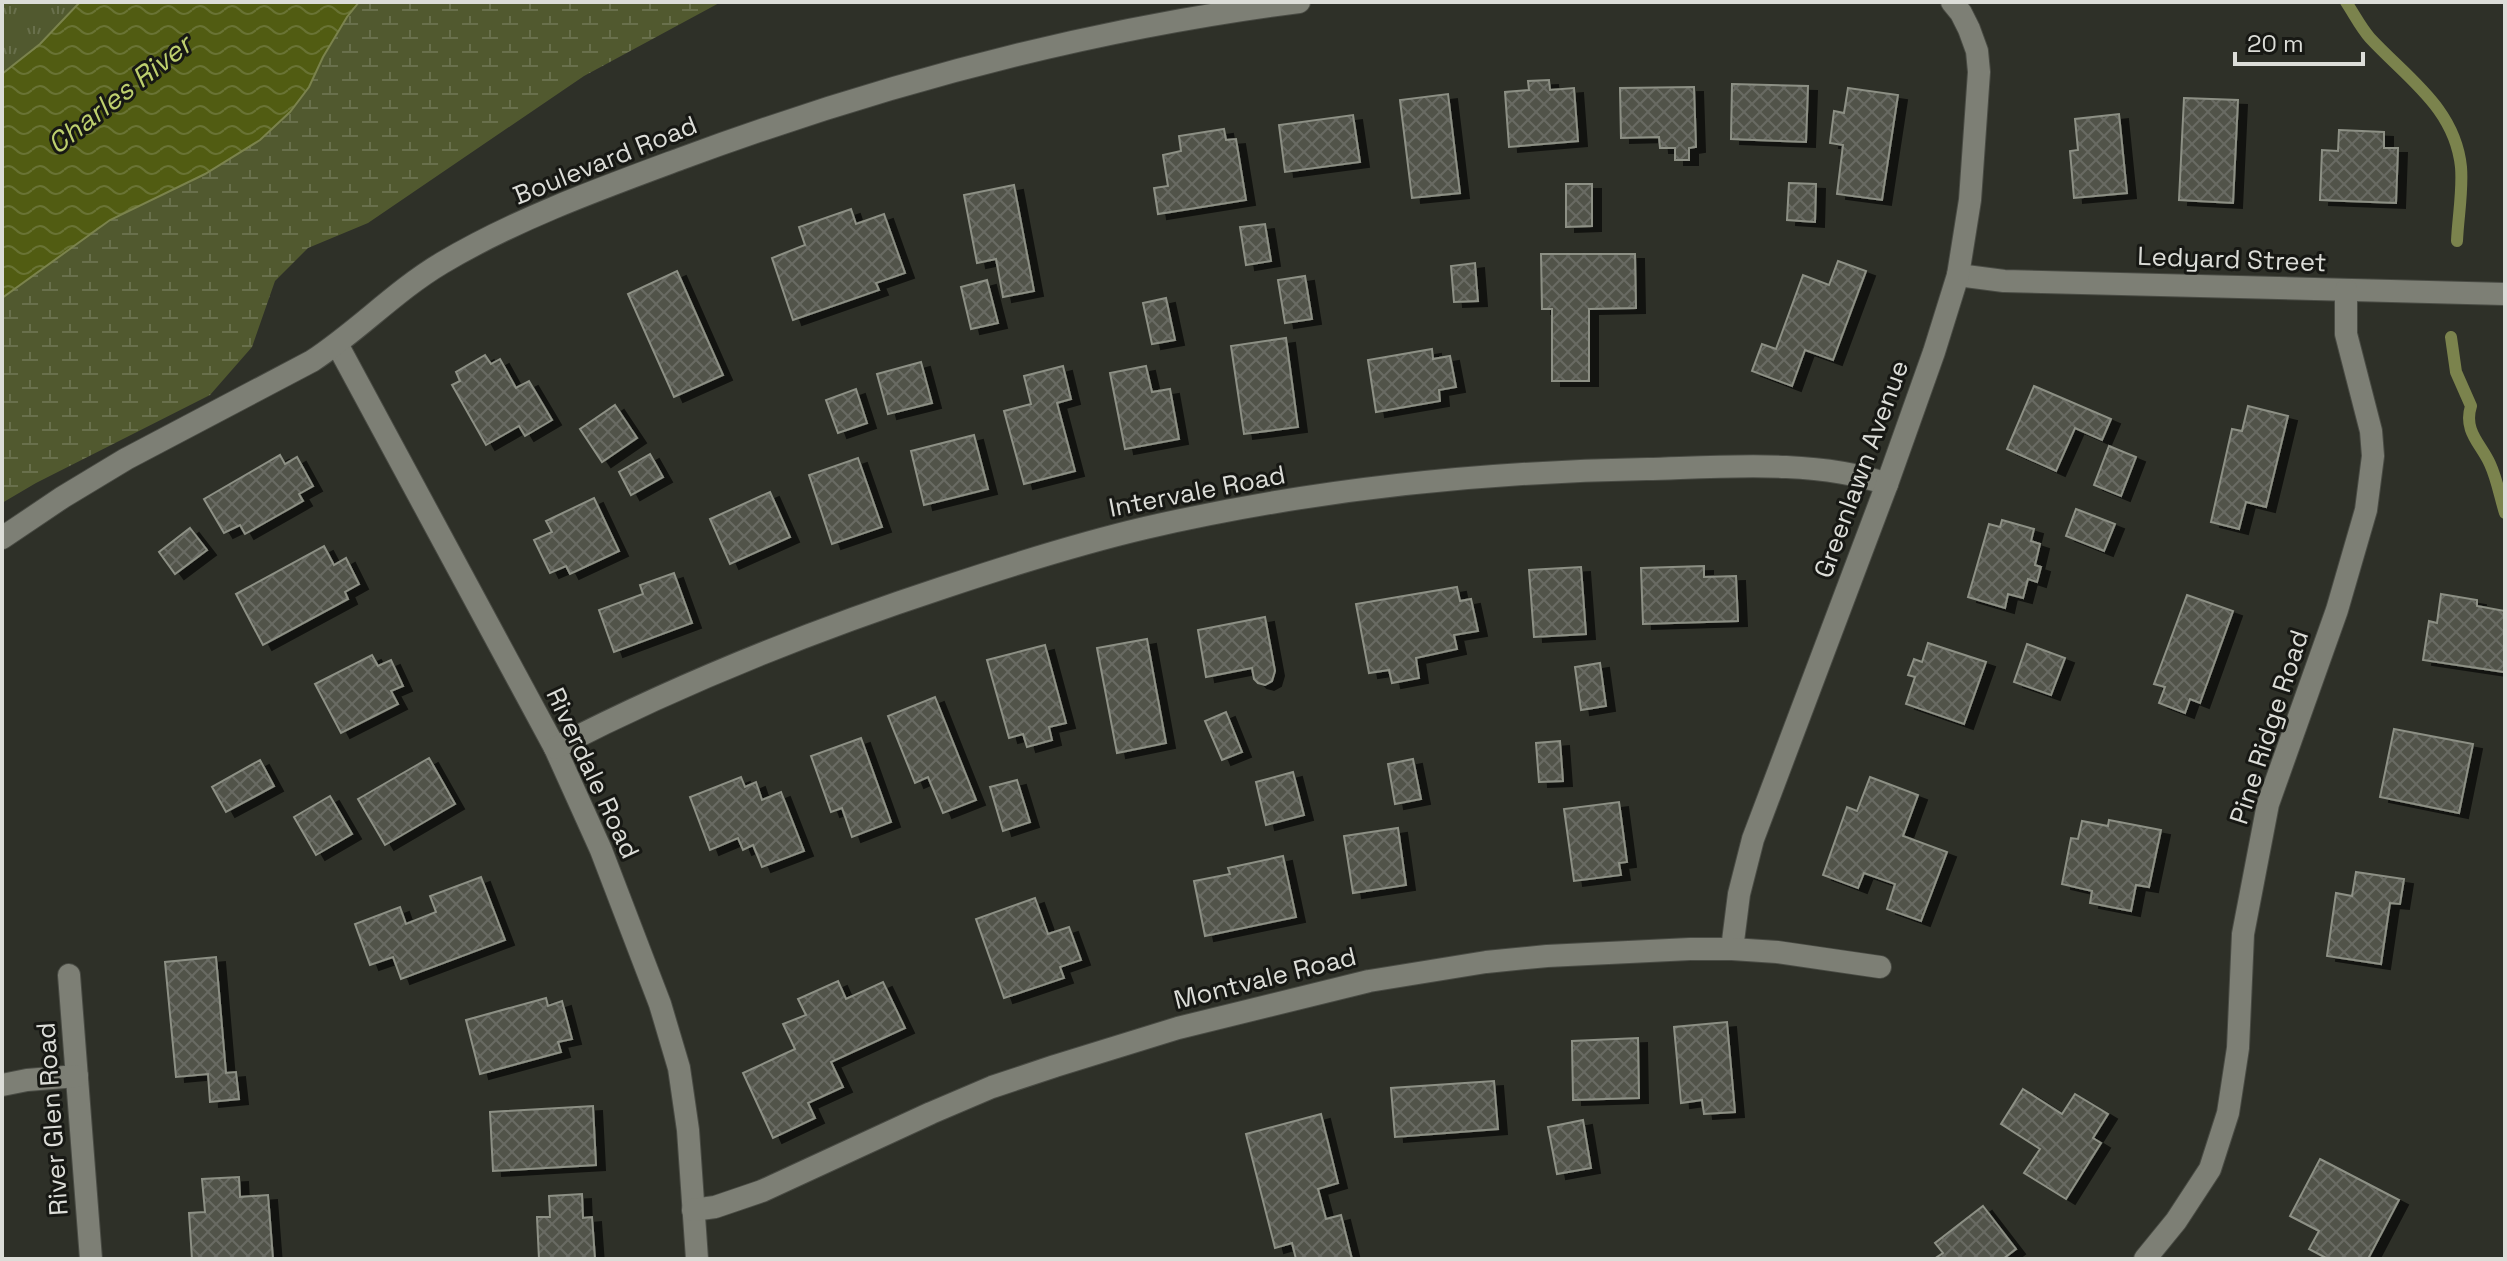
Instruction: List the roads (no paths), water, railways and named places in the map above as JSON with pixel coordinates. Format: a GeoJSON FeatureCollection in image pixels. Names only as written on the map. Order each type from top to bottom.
{"type":"FeatureCollection","features":[{"type":"Feature","properties":{"kind":"street","name":"Boulevard Road"},"geometry":{"type":"LineString","coordinates":[[2,538],[126,459],[285,377],[337,344],[409,284],[473,246],[579,197],[720,144],[831,107],[959,70],[1100,35],[1201,15],[1299,2]]}},
{"type":"Feature","properties":{"kind":"street","name":"Greenlawn Avenue"},"geometry":{"type":"LineString","coordinates":[[1732,949],[1739,894],[1753,839],[1887,484],[1958,275],[1970,200],[1979,72],[1977,51],[1969,29],[1952,2]]}},
{"type":"Feature","properties":{"kind":"street","name":"Ledyard Street"},"geometry":{"type":"LineString","coordinates":[[1958,275],[2004,281],[2505,294]]}},
{"type":"Feature","properties":{"kind":"street","name":"Pine Ridge Road"},"geometry":{"type":"LineString","coordinates":[[2145,1259],[2176,1221],[2210,1169],[2228,1113],[2238,1048],[2243,934],[2268,804],[2337,610],[2366,510],[2373,456],[2371,431],[2346,334],[2346,290]]}},
{"type":"Feature","properties":{"kind":"street","name":"Riverdale Road"},"geometry":{"type":"LineString","coordinates":[[337,344],[555,748],[601,850],[670,1034],[685,1098],[697,1259]]}},
{"type":"Feature","properties":{"kind":"street","name":"Intervale Road"},"geometry":{"type":"LineString","coordinates":[[555,748],[729,665],[835,625],[1032,559],[1202,516],[1373,489],[1554,471],[1817,469],[1887,484]]}},
{"type":"Feature","properties":{"kind":"street","name":"Montvale Road"},"geometry":{"type":"LineString","coordinates":[[693,1210],[715,1207],[762,1191],[868,1140],[992,1087],[1242,1010],[1369,981],[1486,962],[1547,956],[1732,949],[1880,967]]}},
{"type":"Feature","properties":{"kind":"street","name":"River Glen Road"},"geometry":{"type":"LineString","coordinates":[[69,975],[91,1259]]}},
{"type":"Feature","properties":{"kind":"street"},"geometry":{"type":"LineString","coordinates":[[2,1085],[77,1076]]}},
{"type":"Feature","properties":{"kind":"water","name":"Charles River"},"geometry":{"type":"Polygon","coordinates":[[[80,2],[359,2],[323,57],[309,87],[290,112],[260,140],[205,174],[110,220],[2,298],[2,74],[40,44],[80,2]]]}},
{"type":"Feature","properties":{"kind":"waterway"},"geometry":{"type":"LineString","coordinates":[[2346,2],[2367,34],[2427,95],[2449,128],[2461,167],[2457,241]]}},
{"type":"Feature","properties":{"kind":"waterway"},"geometry":{"type":"LineString","coordinates":[[2451,337],[2456,372],[2471,406],[2471,430],[2492,470],[2505,513]]}}]}
